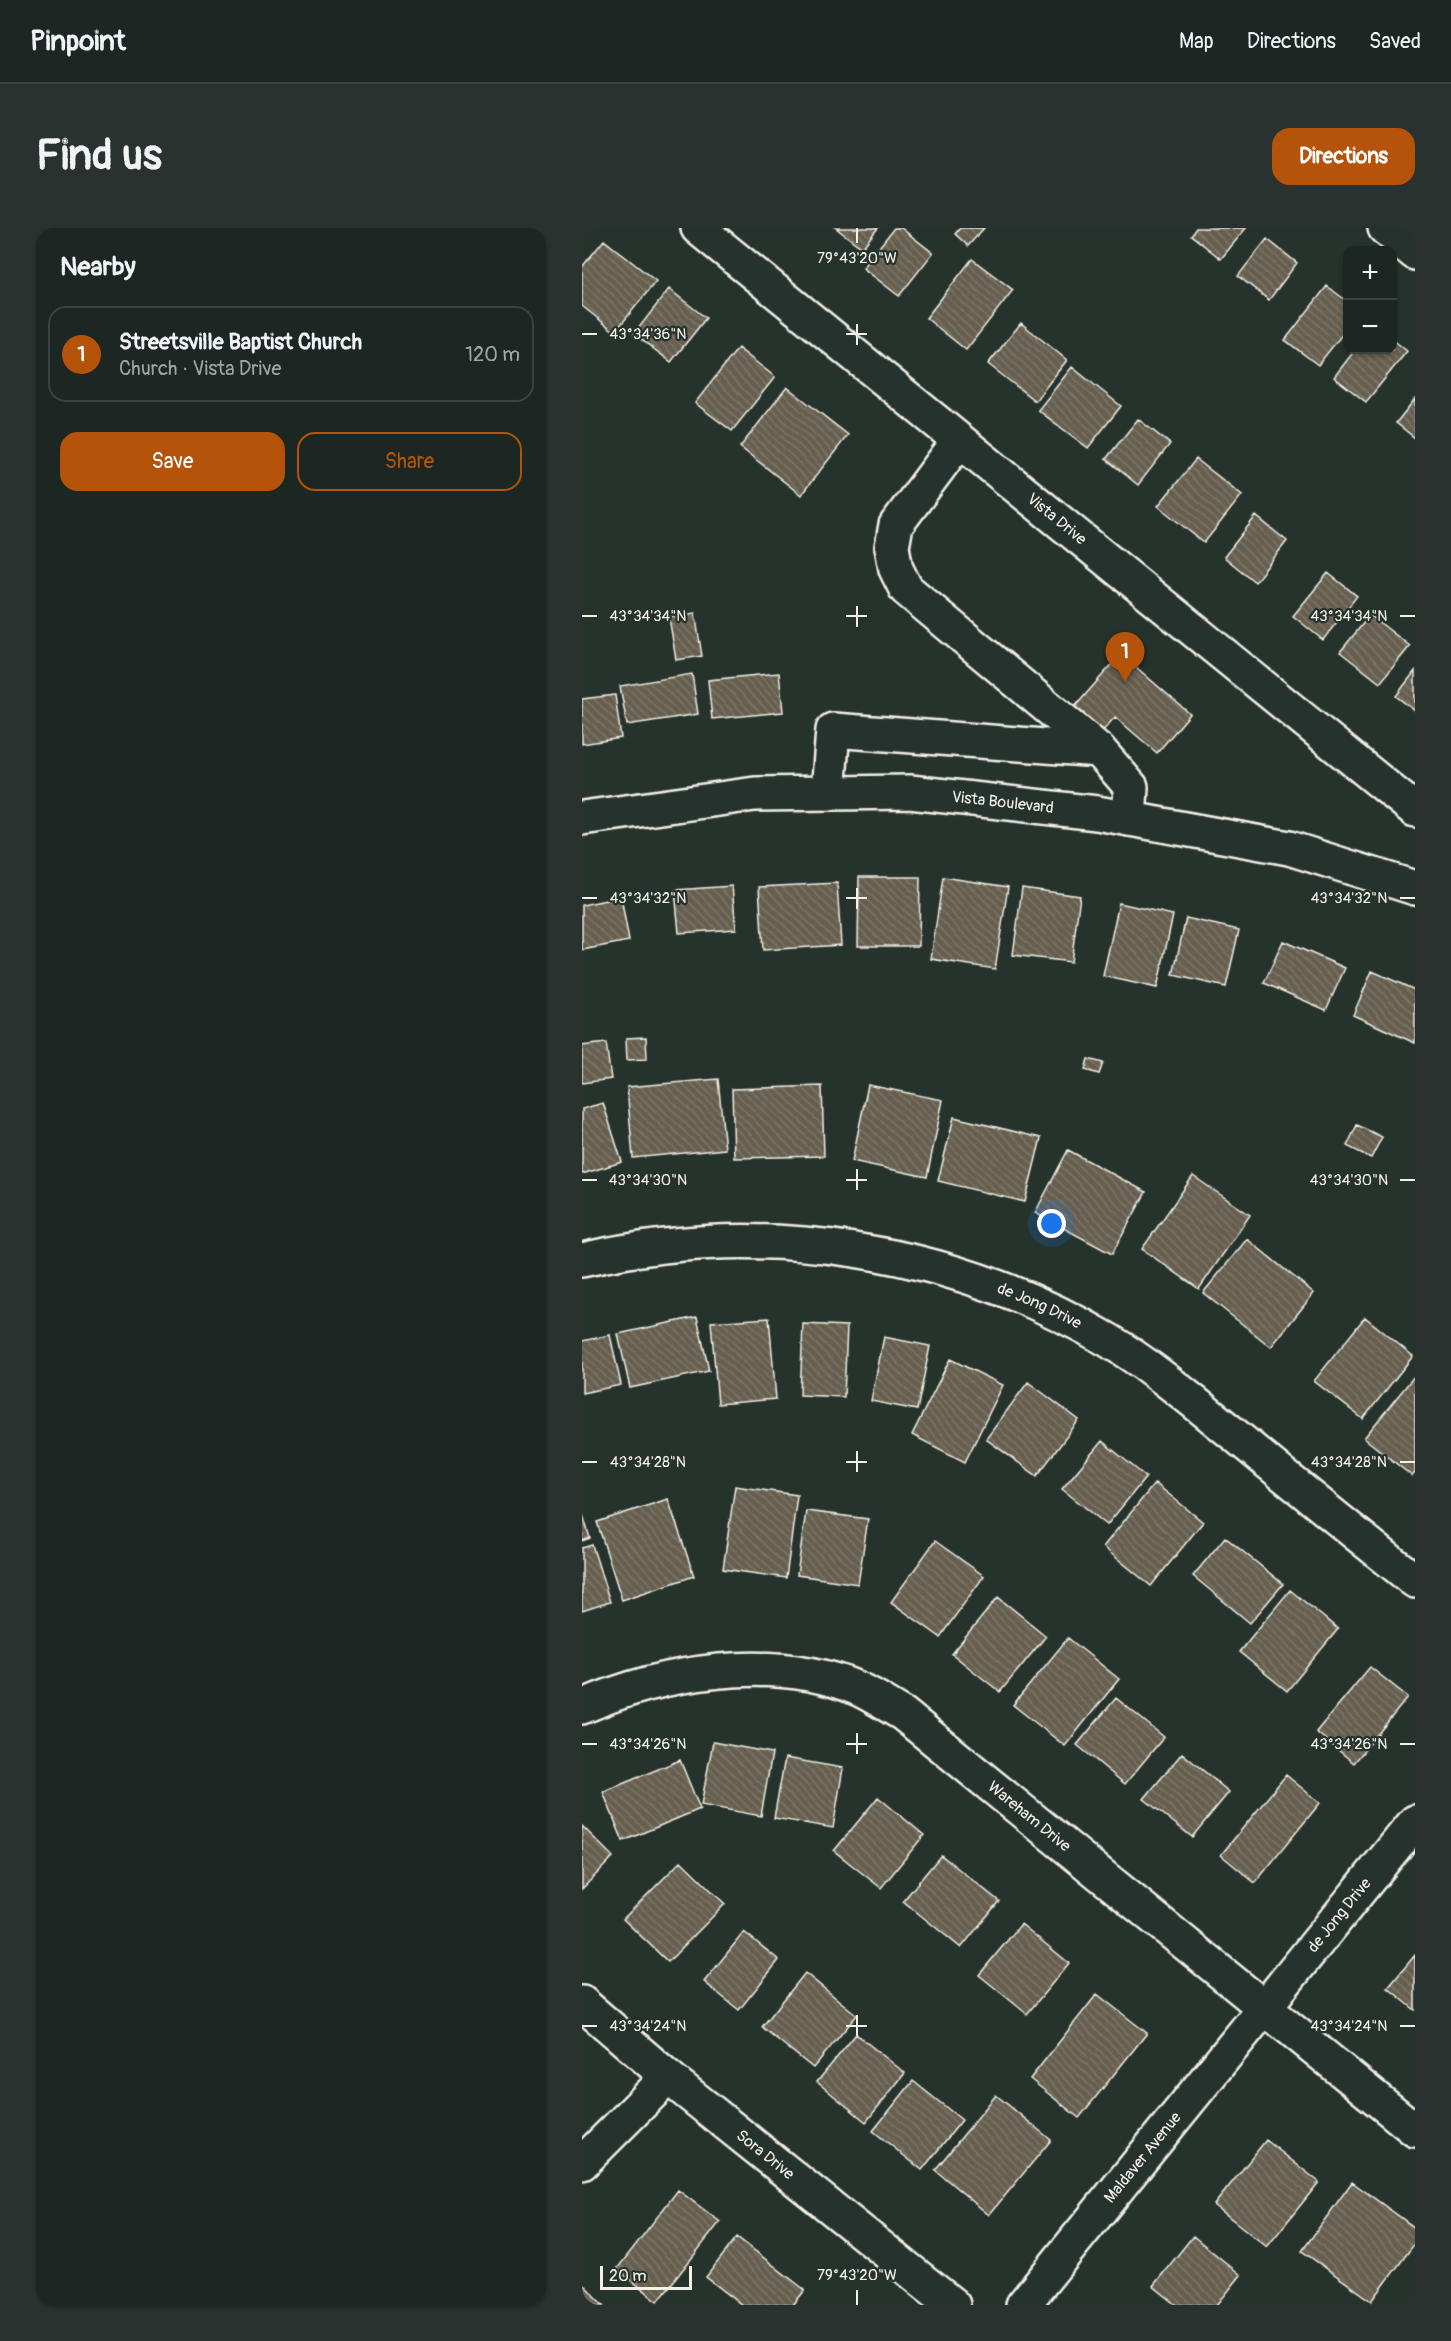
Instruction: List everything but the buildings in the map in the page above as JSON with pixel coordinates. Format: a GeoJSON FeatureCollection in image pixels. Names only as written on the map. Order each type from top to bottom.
{"type":"FeatureCollection","features":[{"type":"Feature","properties":{"kind":"street","name":"Vista Drive"},"geometry":{"type":"LineString","coordinates":[[698,228],[958,442],[1415,810]]}},
{"type":"Feature","properties":{"kind":"street"},"geometry":{"type":"LineString","coordinates":[[1385,228],[1415,253]]}},
{"type":"Feature","properties":{"kind":"street"},"geometry":{"type":"LineString","coordinates":[[958,442],[896,525],[892,547],[896,569],[906,589],[1099,750],[1131,787],[1129,819]]}},
{"type":"Feature","properties":{"kind":"street"},"geometry":{"type":"LineString","coordinates":[[828,793],[833,730],[1099,750]]}},
{"type":"Feature","properties":{"kind":"street","name":"Vista Boulevard"},"geometry":{"type":"LineString","coordinates":[[582,818],[755,794],[910,792],[1129,819],[1289,848],[1415,888]]}},
{"type":"Feature","properties":{"kind":"street","name":"de Jong Drive"},"geometry":{"type":"LineString","coordinates":[[582,1260],[624,1250],[713,1242],[798,1243],[878,1252],[965,1275],[1045,1307],[1109,1341],[1179,1390],[1415,1581]]}},
{"type":"Feature","properties":{"kind":"street","name":"Wareham Drive"},"geometry":{"type":"LineString","coordinates":[[582,1707],[679,1676],[731,1669],[797,1673],[858,1689],[903,1714],[1415,2130]]}},
{"type":"Feature","properties":{"kind":"street","name":"de Jong Drive"},"geometry":{"type":"LineString","coordinates":[[1263,2007],[1415,1822]]}},
{"type":"Feature","properties":{"kind":"street","name":"Sora Drive"},"geometry":{"type":"LineString","coordinates":[[582,2003],[668,2077],[953,2305]]}},
{"type":"Feature","properties":{"kind":"street","name":"Maldaver Avenue"},"geometry":{"type":"LineString","coordinates":[[1023,2305],[1263,2007]]}},
{"type":"Feature","properties":{"kind":"street"},"geometry":{"type":"LineString","coordinates":[[582,2163],[668,2077]]}},
{"type":"Feature","properties":{"kind":"place","name":"Streetsville Baptist Church"},"geometry":{"type":"Point","coordinates":[1125,682]}}]}
